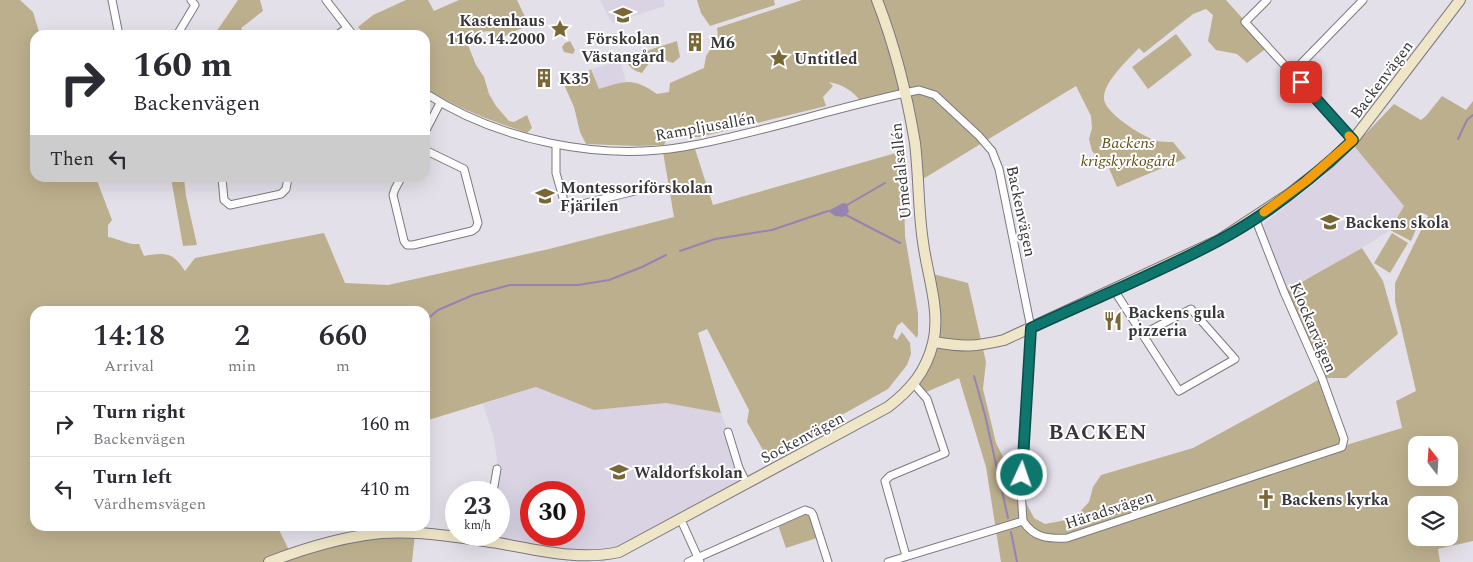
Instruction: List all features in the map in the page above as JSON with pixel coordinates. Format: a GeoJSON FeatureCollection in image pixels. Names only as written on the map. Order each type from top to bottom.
{"type":"FeatureCollection","features":[{"type":"Feature","properties":{"kind":"street"},"geometry":{"type":"LineString","coordinates":[[112,0],[118,30]]}},
{"type":"Feature","properties":{"kind":"street"},"geometry":{"type":"LineString","coordinates":[[180,30],[195,6],[191,0]]}},
{"type":"Feature","properties":{"kind":"street"},"geometry":{"type":"LineString","coordinates":[[326,0],[346,28],[343,30]]}},
{"type":"Feature","properties":{"kind":"street","name":"Umedalsallén"},"geometry":{"type":"LineString","coordinates":[[877,0],[906,93],[915,145],[923,244],[934,297],[934,342]]}},
{"type":"Feature","properties":{"kind":"street"},"geometry":{"type":"LineString","coordinates":[[1267,0],[1245,22],[1353,140]]}},
{"type":"Feature","properties":{"kind":"street"},"geometry":{"type":"LineString","coordinates":[[1292,73],[1363,0]]}},
{"type":"Feature","properties":{"kind":"street","name":"Backenvägen"},"geometry":{"type":"LineString","coordinates":[[934,342],[958,346],[982,345],[1004,340],[1219,240],[1255,218],[1306,181],[1353,140],[1460,0]]}},
{"type":"Feature","properties":{"kind":"street","name":"Backenvägen"},"geometry":{"type":"LineString","coordinates":[[906,93],[918,90],[927,91],[935,95],[978,135],[992,151],[999,169],[1007,202],[1031,328]]}},
{"type":"Feature","properties":{"kind":"street","name":"Rampljusallén"},"geometry":{"type":"LineString","coordinates":[[430,96],[440,103],[502,130],[525,137],[556,145],[609,150],[683,147],[906,93]]}},
{"type":"Feature","properties":{"kind":"street"},"geometry":{"type":"LineString","coordinates":[[430,122],[440,103]]}},
{"type":"Feature","properties":{"kind":"street"},"geometry":{"type":"LineString","coordinates":[[556,145],[556,173],[566,208],[639,190]]}},
{"type":"Feature","properties":{"kind":"street"},"geometry":{"type":"LineString","coordinates":[[399,182],[393,195],[404,241],[407,245],[464,233],[476,228],[478,223],[464,169],[430,152]]}},
{"type":"Feature","properties":{"kind":"street"},"geometry":{"type":"LineString","coordinates":[[222,182],[224,200],[230,205],[281,194],[286,190],[287,182]]}},
{"type":"Feature","properties":{"kind":"street","name":"Klockarvägen"},"geometry":{"type":"LineString","coordinates":[[1255,218],[1284,292],[1322,378],[1344,439],[1342,447]]}},
{"type":"Feature","properties":{"kind":"street"},"geometry":{"type":"LineString","coordinates":[[1114,290],[1180,391],[1235,359],[1191,309],[1143,334]]}},
{"type":"Feature","properties":{"kind":"street"},"geometry":{"type":"LineString","coordinates":[[888,562],[1023,521],[1021,491],[1031,328]]}},
{"type":"Feature","properties":{"kind":"street","name":"Sockenvägen"},"geometry":{"type":"LineString","coordinates":[[510,543],[568,554],[608,555],[628,549],[888,407],[914,384],[925,367],[934,342]]}},
{"type":"Feature","properties":{"kind":"street"},"geometry":{"type":"LineString","coordinates":[[906,556],[885,481],[890,476],[945,452],[927,399],[914,384]]}},
{"type":"Feature","properties":{"kind":"street"},"geometry":{"type":"LineString","coordinates":[[728,432],[739,468],[747,484]]}},
{"type":"Feature","properties":{"kind":"street","name":"Häradsvägen"},"geometry":{"type":"LineString","coordinates":[[1023,521],[1032,532],[1039,536],[1049,539],[1067,538],[1342,447]]}},
{"type":"Feature","properties":{"kind":"street"},"geometry":{"type":"LineString","coordinates":[[495,481],[497,470]]}},
{"type":"Feature","properties":{"kind":"street"},"geometry":{"type":"LineString","coordinates":[[688,562],[699,560],[804,510],[811,512],[813,515],[828,562]]}},
{"type":"Feature","properties":{"kind":"street"},"geometry":{"type":"LineString","coordinates":[[681,520],[699,560]]}},
{"type":"Feature","properties":{"kind":"street","name":"Sockenvägen"},"geometry":{"type":"LineString","coordinates":[[269,562],[340,540],[392,531]]}},
{"type":"Feature","properties":{"kind":"street","name":"Sockenvägen"},"geometry":{"type":"LineString","coordinates":[[408,531],[445,535]]}},
{"type":"Feature","properties":{"kind":"shaded area","name":"Förskolan Västangård"},"geometry":{"type":"Polygon","coordinates":[[[600,0],[664,0],[665,6],[612,23],[600,0]]]}},
{"type":"Feature","properties":{"kind":"shaded area"},"geometry":{"type":"Polygon","coordinates":[[[620,60],[626,81],[599,90],[592,69],[620,60]]]}},
{"type":"Feature","properties":{"kind":"shaded area","name":"Backens skola"},"geometry":{"type":"Polygon","coordinates":[[[1354,146],[1404,206],[1390,230],[1284,292],[1258,228],[1321,178],[1354,146]]]}},
{"type":"Feature","properties":{"kind":"shaded area"},"geometry":{"type":"Polygon","coordinates":[[[843,203],[847,204],[849,212],[843,217],[835,216],[828,211],[843,203]]]}},
{"type":"Feature","properties":{"kind":"shaded area","name":"Waldorfskolan"},"geometry":{"type":"Polygon","coordinates":[[[536,387],[594,410],[666,403],[721,413],[747,484],[608,555],[523,546],[585,546],[585,481],[520,481],[520,546],[510,545],[510,481],[494,481],[497,462],[494,438],[483,404],[536,387]]]}},
{"type":"Feature","properties":{"kind":"green space"},"geometry":{"type":"Polygon","coordinates":[[[0,0],[20,0],[33,12],[38,30],[30,30],[30,182],[98,182],[112,220],[108,225],[108,237],[131,244],[139,244],[144,256],[168,255],[176,260],[185,271],[195,258],[324,233],[345,283],[388,285],[549,249],[674,217],[663,152],[695,149],[713,205],[903,151],[905,236],[918,313],[918,334],[917,338],[902,322],[897,326],[893,337],[897,340],[902,332],[910,343],[911,354],[907,365],[888,389],[767,457],[747,422],[749,410],[707,329],[698,333],[721,413],[666,403],[594,410],[536,387],[430,419],[430,306],[30,306],[30,531],[280,531],[291,554],[340,540],[415,534],[412,562],[0,562],[0,0]]]}},
{"type":"Feature","properties":{"kind":"green space"},"geometry":{"type":"Polygon","coordinates":[[[238,0],[260,0],[263,11],[241,28],[242,30],[217,30],[238,0]]]}},
{"type":"Feature","properties":{"kind":"green space"},"geometry":{"type":"Polygon","coordinates":[[[406,0],[428,0],[434,11],[459,0],[517,0],[529,25],[496,40],[489,31],[481,32],[470,38],[468,45],[496,106],[509,121],[514,122],[527,115],[532,128],[527,133],[488,119],[430,91],[430,30],[361,30],[358,27],[373,15],[406,0]]]}},
{"type":"Feature","properties":{"kind":"green space"},"geometry":{"type":"Polygon","coordinates":[[[697,0],[774,0],[775,5],[710,26],[701,13],[697,0]]]}},
{"type":"Feature","properties":{"kind":"green space","name":"Backens krigskyrkogård"},"geometry":{"type":"Polygon","coordinates":[[[802,0],[1226,0],[1268,47],[1247,63],[1237,54],[1216,50],[1208,41],[1213,15],[1206,9],[1193,14],[1144,53],[1139,48],[1108,84],[1104,97],[1105,103],[1124,123],[1141,134],[1156,141],[1173,142],[1186,158],[1117,187],[1109,168],[1092,151],[1089,139],[1092,128],[1091,116],[1076,86],[918,182],[905,93],[862,103],[848,89],[829,82],[833,86],[823,97],[826,106],[700,137],[688,137],[684,131],[669,137],[664,145],[586,144],[580,132],[574,107],[562,80],[568,79],[576,86],[588,81],[587,72],[591,69],[599,89],[629,82],[641,85],[657,94],[669,92],[670,83],[704,68],[706,56],[718,38],[717,28],[802,0]]]}},
{"type":"Feature","properties":{"kind":"green space"},"geometry":{"type":"Polygon","coordinates":[[[1176,34],[1192,55],[1148,89],[1132,67],[1176,34]]]}},
{"type":"Feature","properties":{"kind":"green space"},"geometry":{"type":"Polygon","coordinates":[[[570,41],[575,50],[573,54],[564,52],[562,47],[570,41]]]}},
{"type":"Feature","properties":{"kind":"green space"},"geometry":{"type":"Polygon","coordinates":[[[677,41],[680,57],[673,63],[658,59],[650,63],[642,73],[631,68],[625,58],[677,41]]]}},
{"type":"Feature","properties":{"kind":"green space"},"geometry":{"type":"Polygon","coordinates":[[[1442,96],[1466,110],[1473,101],[1473,541],[1458,544],[1458,496],[1408,496],[1408,546],[1451,546],[1438,549],[1440,562],[1001,562],[986,467],[959,378],[924,393],[914,384],[934,342],[929,273],[968,283],[986,362],[983,389],[996,443],[1034,518],[1045,524],[1077,515],[1089,502],[1093,487],[1101,475],[1193,448],[1322,378],[1284,292],[1362,248],[1383,281],[1398,334],[1346,378],[1323,378],[1343,446],[1402,428],[1396,401],[1416,391],[1395,301],[1395,283],[1428,216],[1423,213],[1411,241],[1390,230],[1404,206],[1354,146],[1394,104],[1421,120],[1442,96]]]}},
{"type":"Feature","properties":{"kind":"green space"},"geometry":{"type":"Polygon","coordinates":[[[172,182],[184,182],[197,245],[183,246],[172,182]]]}},
{"type":"Feature","properties":{"kind":"green space"},"geometry":{"type":"Polygon","coordinates":[[[1392,233],[1408,243],[1390,273],[1374,263],[1392,233]]]}},
{"type":"Feature","properties":{"kind":"green space"},"geometry":{"type":"Polygon","coordinates":[[[808,511],[820,537],[786,548],[777,522],[808,511]]]}},
{"type":"Feature","properties":{"kind":"waterway"},"geometry":{"type":"LineString","coordinates":[[1458,139],[1467,120],[1473,115]]}},
{"type":"Feature","properties":{"kind":"waterway"},"geometry":{"type":"LineString","coordinates":[[847,205],[885,183]]}},
{"type":"Feature","properties":{"kind":"waterway"},"geometry":{"type":"LineString","coordinates":[[680,251],[715,239],[772,230],[828,211]]}},
{"type":"Feature","properties":{"kind":"waterway"},"geometry":{"type":"LineString","coordinates":[[846,215],[900,243]]}},
{"type":"Feature","properties":{"kind":"waterway"},"geometry":{"type":"LineString","coordinates":[[430,317],[438,310],[473,295],[510,285],[578,285],[609,280],[666,255]]}},
{"type":"Feature","properties":{"kind":"waterway"},"geometry":{"type":"LineString","coordinates":[[974,376],[985,415],[1008,518]]}},
{"type":"Feature","properties":{"kind":"waterway"},"geometry":{"type":"LineString","coordinates":[[1011,532],[1017,562]]}},
{"type":"Feature","properties":{"kind":"slow traffic"},"geometry":{"type":"LineString","coordinates":[[1264,212],[1330,162],[1353,140],[1349,136]]}},
{"type":"Feature","properties":{"kind":"place","name":"Förskolan Västangård"},"geometry":{"type":"Point","coordinates":[623,15]}},
{"type":"Feature","properties":{"kind":"place","name":"Kastenhaus 1166.14.2000"},"geometry":{"type":"Point","coordinates":[560,29]}},
{"type":"Feature","properties":{"kind":"place","name":"M6"},"geometry":{"type":"Point","coordinates":[695,42]}},
{"type":"Feature","properties":{"kind":"place","name":"Untitled"},"geometry":{"type":"Point","coordinates":[779,58]}},
{"type":"Feature","properties":{"kind":"place","name":"K35"},"geometry":{"type":"Point","coordinates":[544,78]}},
{"type":"Feature","properties":{"kind":"place","name":"Montessoriförskolan Fjärilen"},"geometry":{"type":"Point","coordinates":[545,196]}},
{"type":"Feature","properties":{"kind":"place","name":"Backens skola"},"geometry":{"type":"Point","coordinates":[1330,222]}},
{"type":"Feature","properties":{"kind":"place","name":"Backens gula pizzeria"},"geometry":{"type":"Point","coordinates":[1113,321]}},
{"type":"Feature","properties":{"kind":"place","name":"Waldorfskolan"},"geometry":{"type":"Point","coordinates":[619,472]}},
{"type":"Feature","properties":{"kind":"place","name":"Backens kyrka"},"geometry":{"type":"Point","coordinates":[1266,499]}},
{"type":"Feature","properties":{"kind":"district","name":"BACKEN"},"geometry":{"type":"Point","coordinates":[1098,432]}},
{"type":"Feature","properties":{"kind":"route"},"geometry":{"type":"LineString","coordinates":[[1022,475],[1031,328],[1219,240],[1286,197],[1330,162],[1353,140],[1301,82]]}}]}
